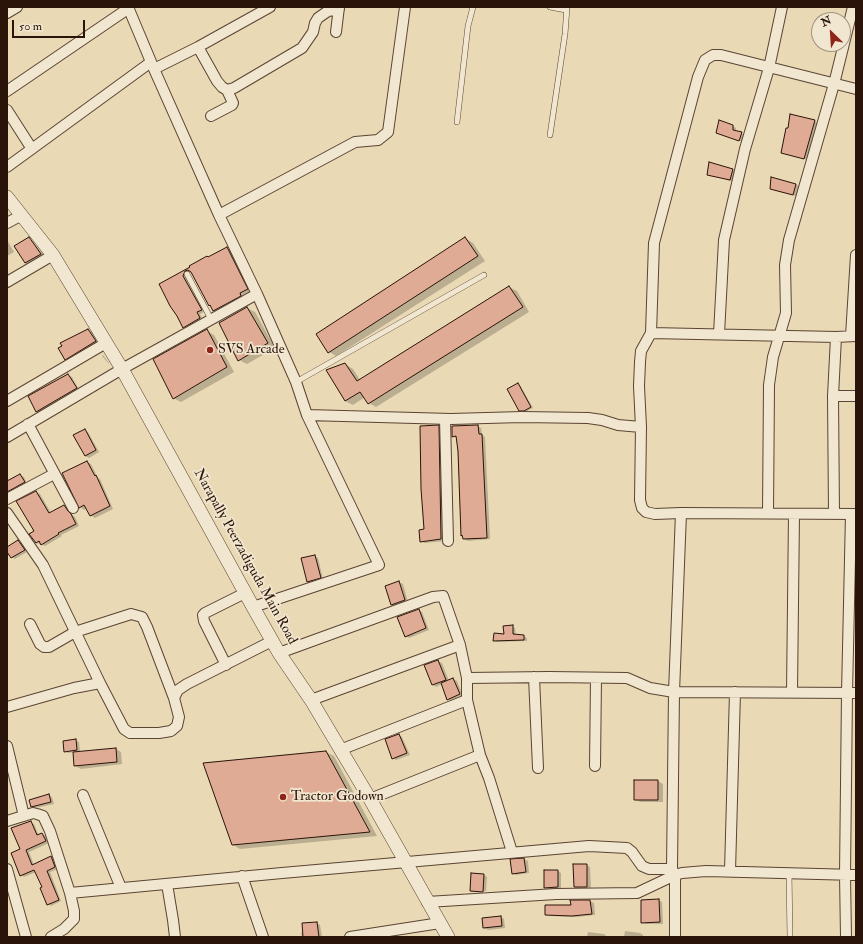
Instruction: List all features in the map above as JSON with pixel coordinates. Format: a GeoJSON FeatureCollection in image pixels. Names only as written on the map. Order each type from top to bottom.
{"type":"FeatureCollection","features":[{"type":"Feature","properties":{"kind":"street"},"geometry":{"type":"LineString","coordinates":[[7,14],[17,7]]}},
{"type":"Feature","properties":{"kind":"street"},"geometry":{"type":"LineString","coordinates":[[7,167],[32,148],[153,65],[198,48],[270,7]]}},
{"type":"Feature","properties":{"kind":"street"},"geometry":{"type":"LineString","coordinates":[[219,215],[355,142],[378,140],[388,132],[405,7]]}},
{"type":"Feature","properties":{"kind":"street"},"geometry":{"type":"LineString","coordinates":[[719,334],[724,240],[745,150],[769,68],[782,7]]}},
{"type":"Feature","properties":{"kind":"street"},"geometry":{"type":"LineString","coordinates":[[768,513],[769,385],[773,357],[786,313],[785,265],[789,240],[834,84],[853,7]]}},
{"type":"Feature","properties":{"kind":"street"},"geometry":{"type":"LineString","coordinates":[[7,91],[128,8],[219,215],[257,294],[296,382],[307,415],[379,564],[254,608]]}},
{"type":"Feature","properties":{"kind":"street"},"geometry":{"type":"LineString","coordinates":[[227,90],[234,88],[302,48],[313,32],[318,18],[328,11],[339,8],[336,32]]}},
{"type":"Feature","properties":{"kind":"street"},"geometry":{"type":"LineString","coordinates":[[198,48],[217,81],[227,90],[232,104],[211,116]]}},
{"type":"Feature","properties":{"kind":"street"},"geometry":{"type":"LineString","coordinates":[[846,937],[845,875],[852,693],[854,514],[655,514],[646,512],[642,508],[640,500],[641,427],[639,386],[641,351],[652,333],[654,243],[702,65],[705,60],[713,55],[721,55],[856,89]]}},
{"type":"Feature","properties":{"kind":"street"},"geometry":{"type":"LineString","coordinates":[[7,110],[32,148]]}},
{"type":"Feature","properties":{"kind":"street","name":"Narapally Peerzadiguda Main Road"},"geometry":{"type":"LineString","coordinates":[[7,197],[53,256],[122,369],[272,641],[311,700],[370,799],[448,937]]}},
{"type":"Feature","properties":{"kind":"street"},"geometry":{"type":"LineString","coordinates":[[7,223],[22,215]]}},
{"type":"Feature","properties":{"kind":"street"},"geometry":{"type":"LineString","coordinates":[[652,333],[836,337],[854,336],[856,255]]}},
{"type":"Feature","properties":{"kind":"street"},"geometry":{"type":"LineString","coordinates":[[7,282],[53,256]]}},
{"type":"Feature","properties":{"kind":"street"},"geometry":{"type":"LineString","coordinates":[[7,437],[122,369],[257,294]]}},
{"type":"Feature","properties":{"kind":"street"},"geometry":{"type":"LineString","coordinates":[[834,514],[833,396],[836,337]]}},
{"type":"Feature","properties":{"kind":"street"},"geometry":{"type":"LineString","coordinates":[[7,401],[106,343]]}},
{"type":"Feature","properties":{"kind":"street"},"geometry":{"type":"LineString","coordinates":[[833,396],[856,396]]}},
{"type":"Feature","properties":{"kind":"street"},"geometry":{"type":"LineString","coordinates":[[307,415],[445,419],[522,417],[588,418],[602,420],[618,425],[641,427]]}},
{"type":"Feature","properties":{"kind":"street"},"geometry":{"type":"LineString","coordinates":[[445,419],[448,541]]}},
{"type":"Feature","properties":{"kind":"street"},"geometry":{"type":"LineString","coordinates":[[28,424],[73,508]]}},
{"type":"Feature","properties":{"kind":"street"},"geometry":{"type":"LineString","coordinates":[[7,499],[54,474]]}},
{"type":"Feature","properties":{"kind":"street"},"geometry":{"type":"LineString","coordinates":[[7,513],[43,565],[75,632],[100,683],[124,729],[130,733],[159,733],[171,731],[177,726],[178,717],[174,698],[142,617],[131,614],[75,632],[49,647],[44,647],[40,644],[30,624]]}},
{"type":"Feature","properties":{"kind":"street"},"geometry":{"type":"LineString","coordinates":[[675,937],[673,872],[674,692],[681,513]]}},
{"type":"Feature","properties":{"kind":"street"},"geometry":{"type":"LineString","coordinates":[[792,692],[794,514]]}},
{"type":"Feature","properties":{"kind":"street"},"geometry":{"type":"LineString","coordinates":[[226,665],[204,621],[203,615],[245,593]]}},
{"type":"Feature","properties":{"kind":"street"},"geometry":{"type":"LineString","coordinates":[[279,653],[426,599],[439,595],[443,596],[460,645],[467,678],[467,700],[480,755],[489,778],[512,852]]}},
{"type":"Feature","properties":{"kind":"street"},"geometry":{"type":"LineString","coordinates":[[174,698],[178,690],[187,684],[272,641]]}},
{"type":"Feature","properties":{"kind":"street"},"geometry":{"type":"LineString","coordinates":[[311,700],[460,645]]}},
{"type":"Feature","properties":{"kind":"street"},"geometry":{"type":"LineString","coordinates":[[534,677],[538,768]]}},
{"type":"Feature","properties":{"kind":"street"},"geometry":{"type":"LineString","coordinates":[[467,678],[627,678],[650,688],[674,692],[852,693]]}},
{"type":"Feature","properties":{"kind":"street"},"geometry":{"type":"LineString","coordinates":[[595,766],[596,678]]}},
{"type":"Feature","properties":{"kind":"street"},"geometry":{"type":"LineString","coordinates":[[7,707],[74,688],[100,683]]}},
{"type":"Feature","properties":{"kind":"street"},"geometry":{"type":"LineString","coordinates":[[730,872],[735,692]]}},
{"type":"Feature","properties":{"kind":"street"},"geometry":{"type":"LineString","coordinates":[[340,750],[467,700]]}},
{"type":"Feature","properties":{"kind":"street"},"geometry":{"type":"LineString","coordinates":[[7,746],[24,816]]}},
{"type":"Feature","properties":{"kind":"street"},"geometry":{"type":"LineString","coordinates":[[370,799],[480,755]]}},
{"type":"Feature","properties":{"kind":"street"},"geometry":{"type":"LineString","coordinates":[[83,795],[121,888]]}},
{"type":"Feature","properties":{"kind":"street"},"geometry":{"type":"LineString","coordinates":[[7,821],[33,813],[43,816],[46,821],[70,893],[74,911],[74,918],[64,929],[51,937]]}},
{"type":"Feature","properties":{"kind":"street"},"geometry":{"type":"LineString","coordinates":[[70,893],[242,876],[589,846],[627,848],[632,852],[642,866],[649,869],[682,873],[706,871],[789,872],[856,875]]}},
{"type":"Feature","properties":{"kind":"street"},"geometry":{"type":"LineString","coordinates":[[7,869],[26,937]]}},
{"type":"Feature","properties":{"kind":"street"},"geometry":{"type":"LineString","coordinates":[[427,902],[556,894],[637,894],[673,872]]}},
{"type":"Feature","properties":{"kind":"street"},"geometry":{"type":"LineString","coordinates":[[242,876],[263,937]]}},
{"type":"Feature","properties":{"kind":"street"},"geometry":{"type":"LineString","coordinates":[[167,884],[174,920],[175,937]]}},
{"type":"Feature","properties":{"kind":"street"},"geometry":{"type":"LineString","coordinates":[[350,937],[440,923]]}},
{"type":"Feature","properties":{"kind":"lane"},"geometry":{"type":"LineString","coordinates":[[457,122],[468,26],[473,7]]}},
{"type":"Feature","properties":{"kind":"lane"},"geometry":{"type":"LineString","coordinates":[[550,7],[566,8],[565,34],[550,135]]}},
{"type":"Feature","properties":{"kind":"lane"},"geometry":{"type":"LineString","coordinates":[[186,274],[212,319]]}},
{"type":"Feature","properties":{"kind":"lane"},"geometry":{"type":"LineString","coordinates":[[296,382],[484,275]]}},
{"type":"Feature","properties":{"kind":"lane"},"geometry":{"type":"LineString","coordinates":[[789,872],[790,937]]}},
{"type":"Feature","properties":{"kind":"building"},"geometry":{"type":"Polygon","coordinates":[[[790,114],[815,120],[804,159],[781,153],[790,114]]]}},
{"type":"Feature","properties":{"kind":"building"},"geometry":{"type":"Polygon","coordinates":[[[719,120],[733,125],[733,130],[742,132],[739,141],[716,133],[719,120]]]}},
{"type":"Feature","properties":{"kind":"building"},"geometry":{"type":"Polygon","coordinates":[[[709,162],[733,169],[730,180],[707,175],[709,162]]]}},
{"type":"Feature","properties":{"kind":"building"},"geometry":{"type":"Polygon","coordinates":[[[771,177],[796,184],[793,195],[770,189],[771,177]]]}},
{"type":"Feature","properties":{"kind":"building"},"geometry":{"type":"Polygon","coordinates":[[[29,237],[41,254],[25,263],[14,246],[29,237]]]}},
{"type":"Feature","properties":{"kind":"building"},"geometry":{"type":"Polygon","coordinates":[[[465,237],[478,256],[328,353],[316,334],[465,237]]]}},
{"type":"Feature","properties":{"kind":"building"},"geometry":{"type":"Polygon","coordinates":[[[227,247],[248,289],[240,293],[241,296],[213,311],[191,272],[188,270],[185,271],[183,276],[202,310],[197,312],[200,318],[183,328],[159,284],[207,256],[208,257],[227,247]]]}},
{"type":"Feature","properties":{"kind":"building"},"geometry":{"type":"Polygon","coordinates":[[[509,286],[523,307],[368,404],[360,392],[345,401],[326,370],[345,363],[357,381],[509,286]]]}},
{"type":"Feature","properties":{"kind":"building"},"geometry":{"type":"Polygon","coordinates":[[[247,307],[268,343],[238,361],[219,323],[247,307]]]}},
{"type":"Feature","properties":{"kind":"building"},"geometry":{"type":"Polygon","coordinates":[[[88,329],[96,341],[65,360],[58,348],[62,346],[60,343],[88,329]]]}},
{"type":"Feature","properties":{"kind":"building"},"geometry":{"type":"Polygon","coordinates":[[[207,329],[227,367],[173,399],[153,359],[207,329]]]}},
{"type":"Feature","properties":{"kind":"building"},"geometry":{"type":"Polygon","coordinates":[[[68,374],[77,388],[36,412],[28,396],[68,374]]]}},
{"type":"Feature","properties":{"kind":"building"},"geometry":{"type":"Polygon","coordinates":[[[518,383],[531,407],[524,411],[519,411],[507,389],[518,383]]]}},
{"type":"Feature","properties":{"kind":"building"},"geometry":{"type":"Polygon","coordinates":[[[439,425],[441,539],[420,542],[419,530],[424,529],[421,489],[420,426],[439,425]]]}},
{"type":"Feature","properties":{"kind":"building"},"geometry":{"type":"Polygon","coordinates":[[[478,425],[479,434],[482,434],[487,538],[463,539],[462,535],[461,536],[458,451],[456,436],[452,437],[452,426],[478,425]]]}},
{"type":"Feature","properties":{"kind":"building"},"geometry":{"type":"Polygon","coordinates":[[[85,429],[96,450],[85,456],[73,435],[85,429]]]}},
{"type":"Feature","properties":{"kind":"building"},"geometry":{"type":"Polygon","coordinates":[[[87,461],[95,476],[96,475],[110,506],[90,516],[84,505],[79,508],[62,473],[87,461]]]}},
{"type":"Feature","properties":{"kind":"building"},"geometry":{"type":"Polygon","coordinates":[[[20,474],[25,482],[7,492],[7,481],[20,474]]]}},
{"type":"Feature","properties":{"kind":"building"},"geometry":{"type":"Polygon","coordinates":[[[36,491],[49,513],[64,505],[76,524],[58,533],[59,534],[41,545],[39,541],[36,543],[29,534],[34,531],[16,501],[36,491]]]}},
{"type":"Feature","properties":{"kind":"building"},"geometry":{"type":"Polygon","coordinates":[[[18,540],[25,550],[11,558],[7,552],[7,547],[18,540]]]}},
{"type":"Feature","properties":{"kind":"building"},"geometry":{"type":"Polygon","coordinates":[[[315,555],[321,578],[307,582],[301,558],[315,555]]]}},
{"type":"Feature","properties":{"kind":"building"},"geometry":{"type":"Polygon","coordinates":[[[399,581],[405,600],[391,605],[385,586],[399,581]]]}},
{"type":"Feature","properties":{"kind":"building"},"geometry":{"type":"Polygon","coordinates":[[[419,609],[426,628],[405,637],[397,617],[419,609]]]}},
{"type":"Feature","properties":{"kind":"building"},"geometry":{"type":"Polygon","coordinates":[[[513,625],[513,634],[524,635],[524,640],[493,641],[494,633],[504,634],[503,626],[513,625]]]}},
{"type":"Feature","properties":{"kind":"building"},"geometry":{"type":"Polygon","coordinates":[[[438,660],[446,680],[432,685],[424,665],[438,660]]]}},
{"type":"Feature","properties":{"kind":"building"},"geometry":{"type":"Polygon","coordinates":[[[453,678],[460,694],[447,700],[441,683],[453,678]]]}},
{"type":"Feature","properties":{"kind":"building"},"geometry":{"type":"Polygon","coordinates":[[[399,734],[407,753],[392,759],[385,739],[399,734]]]}},
{"type":"Feature","properties":{"kind":"building"},"geometry":{"type":"Polygon","coordinates":[[[76,739],[77,750],[64,752],[63,741],[76,739]]]}},
{"type":"Feature","properties":{"kind":"building"},"geometry":{"type":"Polygon","coordinates":[[[116,748],[117,762],[74,766],[73,752],[116,748]]]}},
{"type":"Feature","properties":{"kind":"building","name":"Tractor Godown"},"geometry":{"type":"Polygon","coordinates":[[[326,751],[370,832],[232,845],[203,763],[326,751]]]}},
{"type":"Feature","properties":{"kind":"building"},"geometry":{"type":"Polygon","coordinates":[[[634,780],[658,780],[658,800],[634,800],[634,780]]]}},
{"type":"Feature","properties":{"kind":"building"},"geometry":{"type":"Polygon","coordinates":[[[49,794],[51,802],[31,807],[29,800],[49,794]]]}},
{"type":"Feature","properties":{"kind":"building"},"geometry":{"type":"Polygon","coordinates":[[[31,821],[37,835],[42,833],[46,841],[26,850],[32,865],[51,856],[55,867],[47,871],[59,900],[47,905],[40,888],[42,887],[34,870],[20,876],[11,853],[20,849],[11,828],[31,821]]]}},
{"type":"Feature","properties":{"kind":"building"},"geometry":{"type":"Polygon","coordinates":[[[524,858],[526,872],[512,874],[510,859],[524,858]]]}},
{"type":"Feature","properties":{"kind":"building"},"geometry":{"type":"Polygon","coordinates":[[[573,864],[587,864],[587,887],[574,887],[573,864]]]}},
{"type":"Feature","properties":{"kind":"building"},"geometry":{"type":"Polygon","coordinates":[[[544,870],[558,870],[558,887],[544,888],[544,870]]]}},
{"type":"Feature","properties":{"kind":"building"},"geometry":{"type":"Polygon","coordinates":[[[471,873],[484,874],[483,892],[470,891],[471,873]]]}},
{"type":"Feature","properties":{"kind":"building"},"geometry":{"type":"Polygon","coordinates":[[[659,899],[660,922],[641,923],[641,900],[659,899]]]}},
{"type":"Feature","properties":{"kind":"building"},"geometry":{"type":"Polygon","coordinates":[[[570,900],[590,900],[592,914],[572,916],[545,915],[545,905],[571,905],[570,900]]]}},
{"type":"Feature","properties":{"kind":"building"},"geometry":{"type":"Polygon","coordinates":[[[501,916],[502,926],[483,928],[482,918],[501,916]]]}},
{"type":"Feature","properties":{"kind":"building"},"geometry":{"type":"Polygon","coordinates":[[[317,922],[319,937],[303,937],[302,923],[317,922]]]}},
{"type":"Feature","properties":{"kind":"place","name":"SVS Arcade"},"geometry":{"type":"Point","coordinates":[210,350]}},
{"type":"Feature","properties":{"kind":"place","name":"Tractor Godown"},"geometry":{"type":"Point","coordinates":[283,797]}}]}
